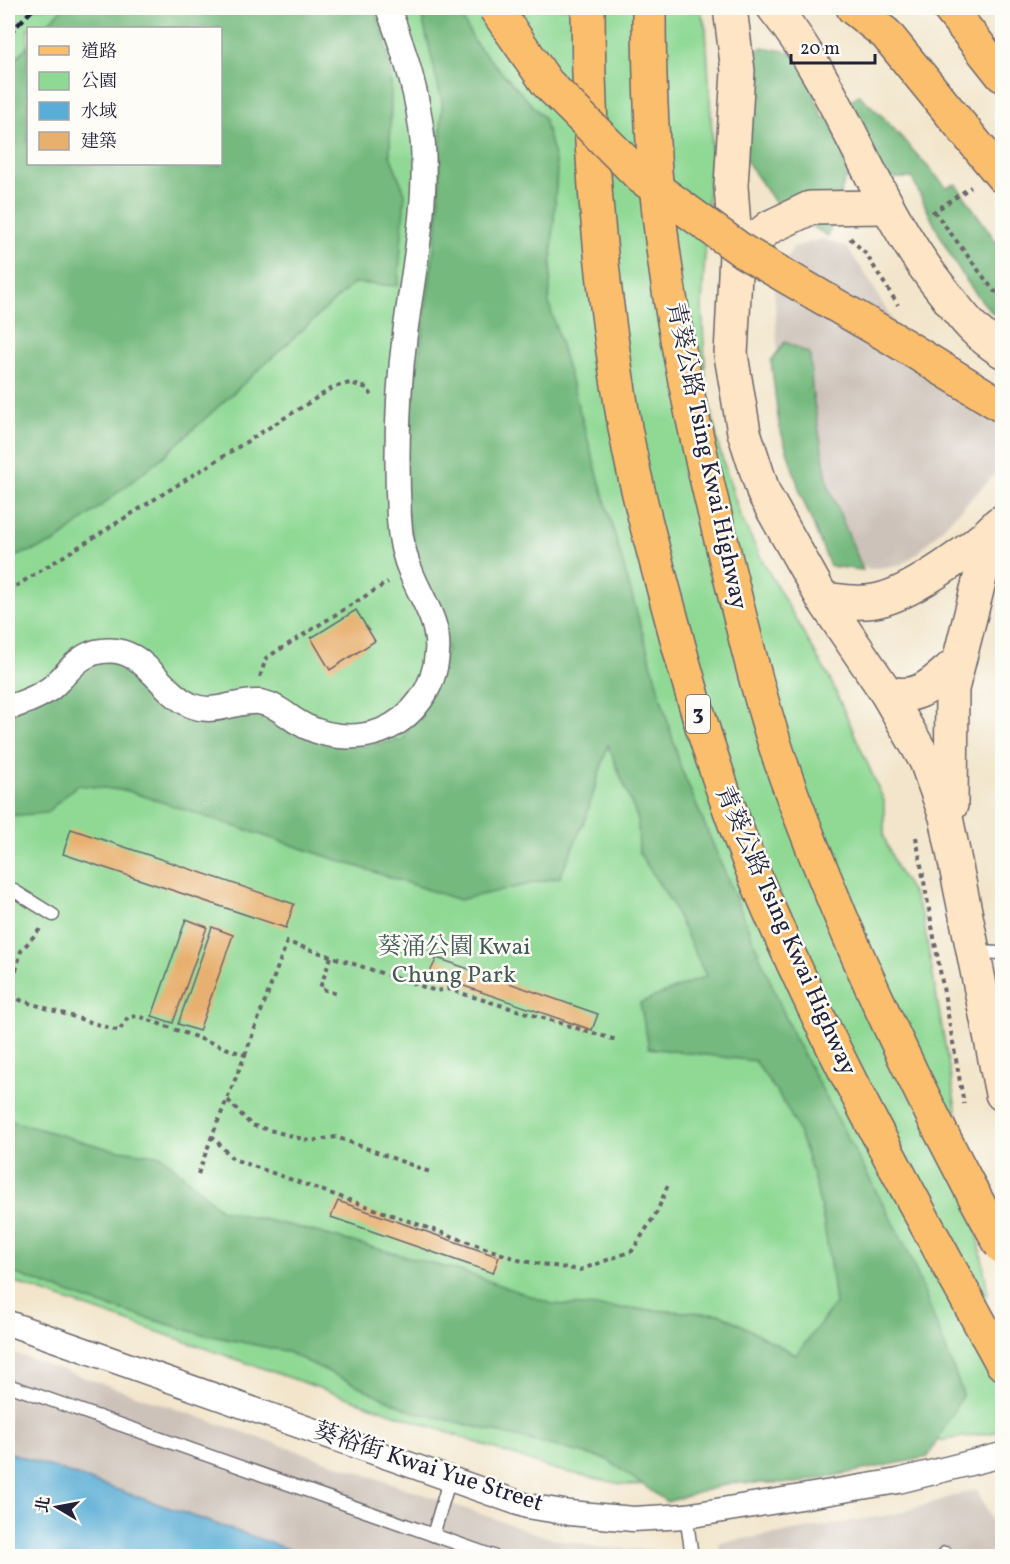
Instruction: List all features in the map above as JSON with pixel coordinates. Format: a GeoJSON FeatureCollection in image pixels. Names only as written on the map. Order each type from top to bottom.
{"type":"FeatureCollection","features":[{"type":"Feature","properties":{"kind":"main road"},"geometry":{"type":"LineString","coordinates":[[495,8],[547,83],[642,178],[744,252],[892,338],[1002,406]]}},
{"type":"Feature","properties":{"kind":"main road","name":"青葵公路 Tsing Kwai Highway"},"geometry":{"type":"LineString","coordinates":[[588,8],[588,69],[595,192],[622,412],[641,506],[687,680],[718,780],[755,875],[826,1034],[916,1207],[1002,1362]]}},
{"type":"Feature","properties":{"kind":"main road","name":"青葵公路 Tsing Kwai Highway"},"geometry":{"type":"LineString","coordinates":[[649,8],[649,80],[660,223],[681,364],[717,526],[755,676],[791,794],[859,962],[971,1191],[1002,1247]]}},
{"type":"Feature","properties":{"kind":"main road"},"geometry":{"type":"LineString","coordinates":[[853,8],[880,21],[1002,176]]}},
{"type":"Feature","properties":{"kind":"main road"},"geometry":{"type":"LineString","coordinates":[[949,8],[1002,75]]}},
{"type":"Feature","properties":{"kind":"street"},"geometry":{"type":"LineString","coordinates":[[8,708],[42,694],[80,659],[100,651],[121,652],[140,660],[177,697],[193,706],[217,710],[257,702],[276,707],[308,728],[338,736],[377,732],[403,719],[413,710],[430,683],[438,652],[433,621],[411,574],[400,528],[396,428],[403,350],[422,201],[423,148],[415,86],[388,8]]}},
{"type":"Feature","properties":{"kind":"street"},"geometry":{"type":"LineString","coordinates":[[730,8],[738,71],[731,186],[736,254],[731,355],[744,432],[764,494],[823,599],[886,692],[926,761],[946,817],[951,841],[987,953],[1002,1095]]}},
{"type":"Feature","properties":{"kind":"street"},"geometry":{"type":"LineString","coordinates":[[774,8],[831,94],[886,207],[916,257],[977,334],[1002,351]]}},
{"type":"Feature","properties":{"kind":"street"},"geometry":{"type":"LineString","coordinates":[[736,254],[770,227],[810,208],[886,207]]}},
{"type":"Feature","properties":{"kind":"street"},"geometry":{"type":"LineString","coordinates":[[823,599],[863,602],[882,600],[902,593],[997,524]]}},
{"type":"Feature","properties":{"kind":"street"},"geometry":{"type":"LineString","coordinates":[[951,841],[950,709],[958,662],[997,524]]}},
{"type":"Feature","properties":{"kind":"street"},"geometry":{"type":"LineString","coordinates":[[886,692],[908,696],[921,692],[958,662]]}},
{"type":"Feature","properties":{"kind":"street","name":"葵裕街 Kwai Yue Street"},"geometry":{"type":"LineString","coordinates":[[8,1323],[527,1506],[570,1513],[633,1519],[686,1516],[898,1480],[1002,1455]]}},
{"type":"Feature","properties":{"kind":"lane"},"geometry":{"type":"LineString","coordinates":[[8,886],[53,915]]}},
{"type":"Feature","properties":{"kind":"lane"},"geometry":{"type":"LineString","coordinates":[[8,1385],[493,1557]]}},
{"type":"Feature","properties":{"kind":"lane"},"geometry":{"type":"LineString","coordinates":[[433,1534],[450,1478]]}},
{"type":"Feature","properties":{"kind":"lane"},"geometry":{"type":"LineString","coordinates":[[686,1516],[692,1557]]}},
{"type":"Feature","properties":{"kind":"path"},"geometry":{"type":"LineString","coordinates":[[928,215],[967,189]]}},
{"type":"Feature","properties":{"kind":"path"},"geometry":{"type":"LineString","coordinates":[[933,212],[994,291],[1002,294]]}},
{"type":"Feature","properties":{"kind":"path"},"geometry":{"type":"LineString","coordinates":[[847,235],[866,254],[905,314]]}},
{"type":"Feature","properties":{"kind":"path"},"geometry":{"type":"LineString","coordinates":[[8,591],[334,387],[350,383],[367,388],[373,398]]}},
{"type":"Feature","properties":{"kind":"path"},"geometry":{"type":"LineString","coordinates":[[257,702],[261,672],[266,658],[388,582],[411,574]]}},
{"type":"Feature","properties":{"kind":"path"},"geometry":{"type":"LineString","coordinates":[[53,915],[21,951],[11,990],[20,1000],[119,1031],[128,1017],[138,1016],[245,1055]]}},
{"type":"Feature","properties":{"kind":"path"},"geometry":{"type":"LineString","coordinates":[[198,1174],[287,942],[436,992],[447,989],[616,1040]]}},
{"type":"Feature","properties":{"kind":"path"},"geometry":{"type":"LineString","coordinates":[[331,957],[320,988],[337,994]]}},
{"type":"Feature","properties":{"kind":"path"},"geometry":{"type":"LineString","coordinates":[[228,1100],[251,1125],[310,1141],[336,1137],[430,1172]]}},
{"type":"Feature","properties":{"kind":"path"},"geometry":{"type":"LineString","coordinates":[[212,1136],[233,1159],[522,1261],[580,1270],[632,1251],[657,1212],[669,1182]]}},
{"type":"Feature","properties":{"kind":"shaded area"},"geometry":{"type":"Polygon","coordinates":[[[822,239],[847,247],[870,281],[897,329],[1002,410],[1002,467],[918,553],[900,565],[870,569],[838,559],[780,401],[774,283],[793,247],[822,239]]]}},
{"type":"Feature","properties":{"kind":"shaded area"},"geometry":{"type":"Polygon","coordinates":[[[8,1351],[550,1538],[601,1548],[660,1550],[661,1556],[8,1556],[8,1351]]]}},
{"type":"Feature","properties":{"kind":"shaded area"},"geometry":{"type":"Polygon","coordinates":[[[977,1489],[1002,1543],[1002,1556],[721,1556],[719,1543],[895,1514],[977,1489]]]}},
{"type":"Feature","properties":{"kind":"green space","name":"葵涌公園 Kwai Chung Park"},"geometry":{"type":"Polygon","coordinates":[[[8,8],[700,8],[706,29],[712,134],[702,305],[706,385],[719,448],[740,515],[762,560],[830,679],[884,801],[884,837],[897,869],[913,894],[923,918],[988,1293],[979,1313],[1002,1360],[1002,1431],[658,1484],[626,1485],[553,1469],[8,1280],[8,8]]]}},
{"type":"Feature","properties":{"kind":"green space"},"geometry":{"type":"Polygon","coordinates":[[[63,8],[372,8],[383,30],[391,80],[390,155],[405,193],[398,286],[354,283],[165,455],[54,543],[8,559],[8,68],[27,46],[27,165],[222,165],[222,27],[44,27],[63,8]]]}},
{"type":"Feature","properties":{"kind":"green space"},"geometry":{"type":"Polygon","coordinates":[[[420,8],[457,8],[476,44],[544,118],[557,168],[549,303],[681,768],[793,1035],[909,1253],[963,1394],[928,1457],[798,1483],[731,1483],[667,1502],[606,1459],[411,1411],[285,1351],[197,1333],[93,1302],[8,1271],[8,1120],[106,1148],[162,1156],[221,1210],[301,1228],[467,1273],[552,1304],[721,1314],[796,1355],[835,1304],[822,1212],[804,1146],[787,1108],[755,1061],[649,1048],[640,1003],[706,976],[671,902],[639,853],[638,820],[608,745],[586,817],[560,877],[459,900],[128,791],[77,785],[46,813],[8,816],[8,713],[88,658],[129,661],[168,703],[252,707],[364,746],[403,740],[447,650],[428,599],[399,480],[438,219],[442,102],[420,8]]]}},
{"type":"Feature","properties":{"kind":"green space"},"geometry":{"type":"Polygon","coordinates":[[[762,47],[790,52],[805,68],[823,119],[859,95],[883,117],[946,187],[956,184],[1002,250],[1002,322],[987,307],[961,273],[912,178],[845,179],[828,236],[777,205],[732,140],[727,76],[762,47]]]}},
{"type":"Feature","properties":{"kind":"green space"},"geometry":{"type":"Polygon","coordinates":[[[785,342],[810,354],[812,390],[828,485],[863,570],[830,566],[801,495],[779,425],[771,361],[785,342]]]}},
{"type":"Feature","properties":{"kind":"water"},"geometry":{"type":"Polygon","coordinates":[[[8,1452],[300,1553],[311,1556],[8,1556],[8,1452]]]}},
{"type":"Feature","properties":{"kind":"building"},"geometry":{"type":"Polygon","coordinates":[[[356,610],[375,641],[330,670],[311,638],[356,610]]]}},
{"type":"Feature","properties":{"kind":"building"},"geometry":{"type":"Polygon","coordinates":[[[71,829],[294,904],[286,928],[63,854],[71,829]]]}},
{"type":"Feature","properties":{"kind":"building"},"geometry":{"type":"Polygon","coordinates":[[[186,919],[207,927],[173,1023],[152,1016],[186,919]]]}},
{"type":"Feature","properties":{"kind":"building"},"geometry":{"type":"Polygon","coordinates":[[[212,927],[233,935],[199,1031],[178,1024],[212,927]]]}},
{"type":"Feature","properties":{"kind":"building"},"geometry":{"type":"Polygon","coordinates":[[[437,958],[598,1014],[592,1030],[429,974],[437,958]]]}},
{"type":"Feature","properties":{"kind":"building"},"geometry":{"type":"Polygon","coordinates":[[[338,1201],[499,1257],[493,1273],[331,1217],[338,1201]]]}},
{"type":"Feature","properties":{"kind":"railway"},"geometry":{"type":"LineString","coordinates":[[8,35],[34,8]]}}]}
